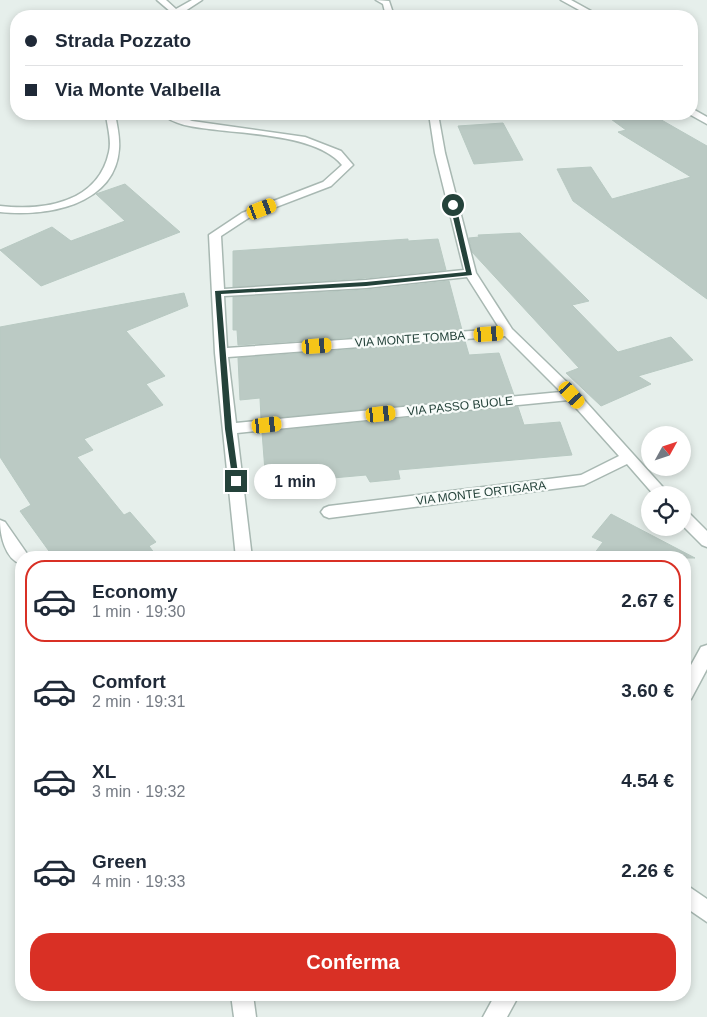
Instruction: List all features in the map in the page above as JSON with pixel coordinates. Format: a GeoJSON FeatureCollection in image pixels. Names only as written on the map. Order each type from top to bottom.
{"type":"FeatureCollection","features":[{"type":"Feature","properties":{"kind":"street"},"geometry":{"type":"LineString","coordinates":[[161,0],[169,10]]}},
{"type":"Feature","properties":{"kind":"street"},"geometry":{"type":"LineString","coordinates":[[181,10],[198,0]]}},
{"type":"Feature","properties":{"kind":"street"},"geometry":{"type":"LineString","coordinates":[[380,0],[386,3],[388,10]]}},
{"type":"Feature","properties":{"kind":"street"},"geometry":{"type":"LineString","coordinates":[[565,0],[584,10]]}},
{"type":"Feature","properties":{"kind":"street"},"geometry":{"type":"LineString","coordinates":[[0,209],[20,213],[52,209],[84,199],[104,177],[114,152],[111,120]]}},
{"type":"Feature","properties":{"kind":"street"},"geometry":{"type":"LineString","coordinates":[[181,120],[190,124],[302,139],[338,152],[348,165],[327,184],[246,215],[214,235],[229,429],[243,551]]}},
{"type":"Feature","properties":{"kind":"street"},"geometry":{"type":"LineString","coordinates":[[435,120],[440,153],[470,274],[508,332],[572,395],[654,486]]}},
{"type":"Feature","properties":{"kind":"street"},"geometry":{"type":"LineString","coordinates":[[217,293],[366,284],[470,274]]}},
{"type":"Feature","properties":{"kind":"street","name":"VIA MONTE TOMBA"},"geometry":{"type":"LineString","coordinates":[[222,353],[508,332]]}},
{"type":"Feature","properties":{"kind":"street","name":"VIA PASSO BUOLE"},"geometry":{"type":"LineString","coordinates":[[229,429],[572,395]]}},
{"type":"Feature","properties":{"kind":"street","name":"VIA MONTE ORTIGARA"},"geometry":{"type":"LineString","coordinates":[[329,512],[584,480],[627,458]]}},
{"type":"Feature","properties":{"kind":"street"},"geometry":{"type":"LineString","coordinates":[[691,524],[707,541]]}},
{"type":"Feature","properties":{"kind":"street"},"geometry":{"type":"LineString","coordinates":[[0,526],[17,551]]}},
{"type":"Feature","properties":{"kind":"street"},"geometry":{"type":"LineString","coordinates":[[691,682],[707,652]]}},
{"type":"Feature","properties":{"kind":"street"},"geometry":{"type":"LineString","coordinates":[[691,899],[707,912]]}},
{"type":"Feature","properties":{"kind":"street"},"geometry":{"type":"LineString","coordinates":[[243,1001],[245,1017]]}},
{"type":"Feature","properties":{"kind":"street"},"geometry":{"type":"LineString","coordinates":[[494,1017],[504,1001]]}},
{"type":"Feature","properties":{"kind":"building"},"geometry":{"type":"Polygon","coordinates":[[[612,120],[662,120],[707,146],[707,299],[573,201],[557,169],[591,167],[612,199],[691,177],[618,132],[626,130],[612,120]]]}},
{"type":"Feature","properties":{"kind":"building"},"geometry":{"type":"Polygon","coordinates":[[[503,123],[523,160],[474,164],[458,126],[503,123]]]}},
{"type":"Feature","properties":{"kind":"building"},"geometry":{"type":"Polygon","coordinates":[[[125,184],[180,232],[41,286],[0,250],[52,227],[71,241],[125,221],[96,194],[125,184]]]}},
{"type":"Feature","properties":{"kind":"building"},"geometry":{"type":"Polygon","coordinates":[[[520,233],[589,301],[572,305],[618,352],[671,337],[693,360],[638,376],[651,384],[601,406],[566,373],[579,368],[472,252],[469,238],[479,237],[478,235],[520,233]]]}},
{"type":"Feature","properties":{"kind":"building"},"geometry":{"type":"Polygon","coordinates":[[[408,239],[408,241],[438,239],[446,270],[366,278],[233,287],[233,251],[408,239]]]}},
{"type":"Feature","properties":{"kind":"building"},"geometry":{"type":"Polygon","coordinates":[[[449,281],[462,330],[238,345],[237,330],[233,330],[233,297],[366,290],[449,281]]]}},
{"type":"Feature","properties":{"kind":"building"},"geometry":{"type":"Polygon","coordinates":[[[184,293],[188,306],[126,331],[165,376],[146,384],[163,405],[84,439],[93,450],[77,457],[124,515],[130,512],[156,542],[149,546],[153,551],[49,551],[20,511],[31,505],[0,457],[0,327],[184,293]]]}},
{"type":"Feature","properties":{"kind":"building"},"geometry":{"type":"Polygon","coordinates":[[[465,341],[469,355],[499,353],[514,395],[261,419],[260,398],[240,400],[238,358],[465,341]]]}},
{"type":"Feature","properties":{"kind":"building"},"geometry":{"type":"Polygon","coordinates":[[[518,407],[524,425],[560,422],[572,455],[398,470],[400,479],[370,482],[366,475],[266,484],[262,432],[518,407]]]}},
{"type":"Feature","properties":{"kind":"building"},"geometry":{"type":"Polygon","coordinates":[[[611,514],[641,530],[641,536],[653,536],[682,551],[596,551],[603,542],[592,537],[611,514]]]}},
{"type":"Feature","properties":{"kind":"route"},"geometry":{"type":"LineString","coordinates":[[236,481],[229,429],[217,293],[366,284],[470,274],[453,205]]}}]}
